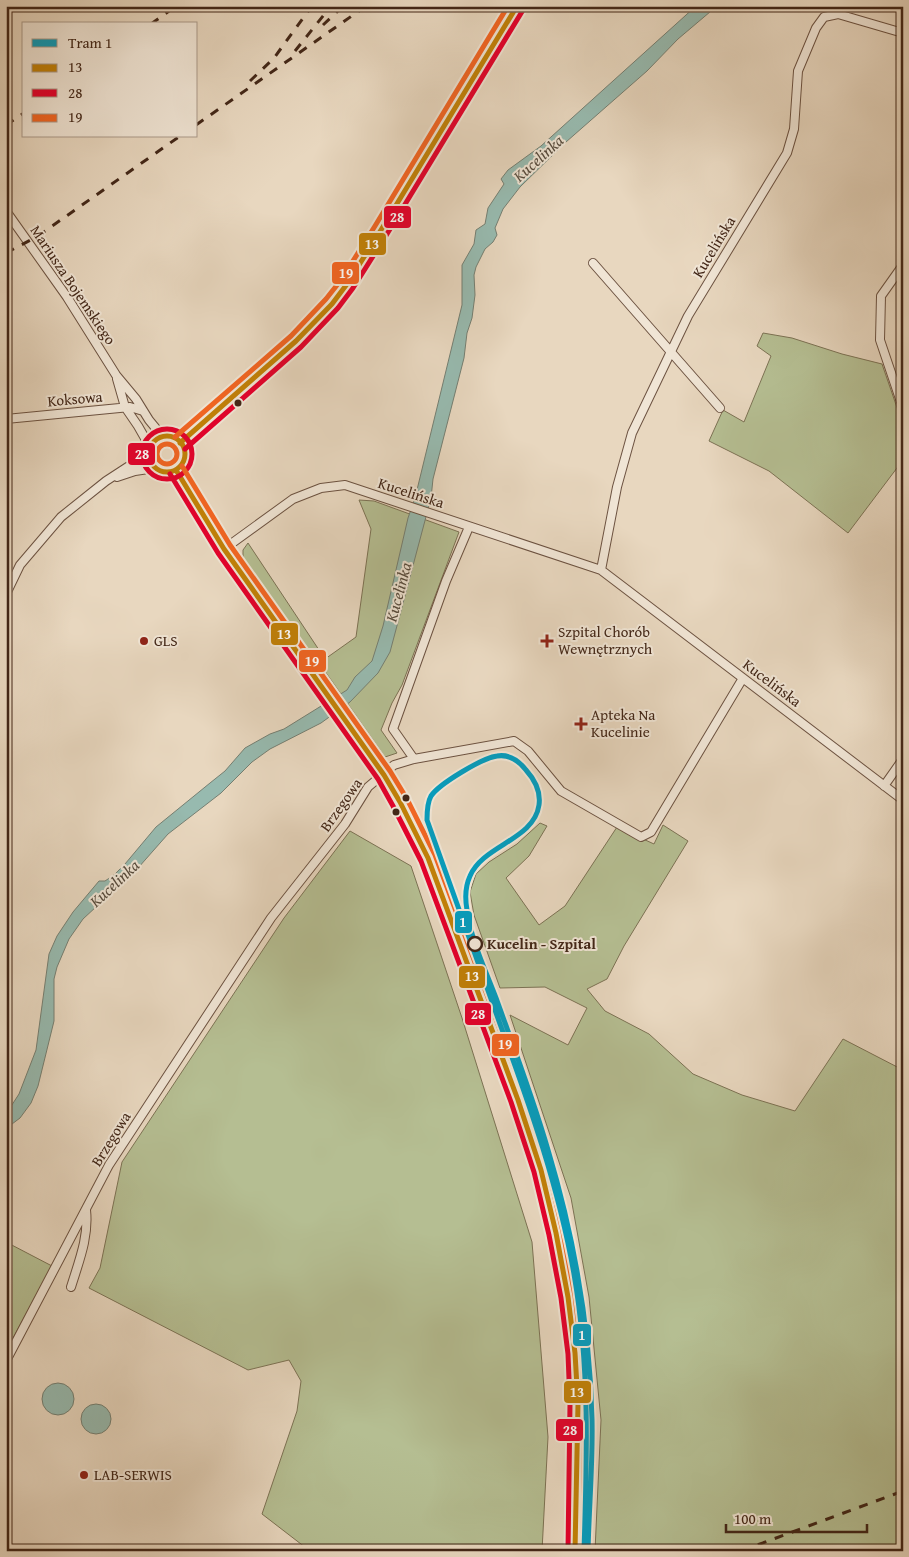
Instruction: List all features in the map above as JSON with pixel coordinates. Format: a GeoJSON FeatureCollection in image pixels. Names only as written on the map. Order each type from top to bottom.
{"type":"FeatureCollection","features":[{"type":"Feature","properties":{"kind":"street"},"geometry":{"type":"LineString","coordinates":[[180,443],[296,341],[332,304],[381,230],[517,6]]}},
{"type":"Feature","properties":{"kind":"street","name":"Kucelińska"},"geometry":{"type":"LineString","coordinates":[[602,570],[617,487],[632,433],[688,316],[787,153],[794,129],[798,71],[816,28],[824,17],[838,14],[903,33]]}},
{"type":"Feature","properties":{"kind":"street","name":"Mariusza Bojemskiego"},"geometry":{"type":"LineString","coordinates":[[6,211],[67,297],[116,375],[163,437]]}},
{"type":"Feature","properties":{"kind":"street"},"geometry":{"type":"LineString","coordinates":[[593,263],[720,408]]}},
{"type":"Feature","properties":{"kind":"street"},"geometry":{"type":"LineString","coordinates":[[903,265],[881,296],[880,340],[903,408]]}},
{"type":"Feature","properties":{"kind":"street","name":"Mariusza Bojemskiego"},"geometry":{"type":"LineString","coordinates":[[116,375],[125,407],[138,426],[149,450]]}},
{"type":"Feature","properties":{"kind":"street","name":"Koksowa"},"geometry":{"type":"LineString","coordinates":[[6,419],[125,407],[135,408],[144,413]]}},
{"type":"Feature","properties":{"kind":"street"},"geometry":{"type":"LineString","coordinates":[[6,594],[23,560],[61,517],[149,450],[157,439],[163,437],[174,438],[184,450],[184,456],[176,470],[165,472],[151,464],[149,450]]}},
{"type":"Feature","properties":{"kind":"street"},"geometry":{"type":"LineString","coordinates":[[106,481],[135,471],[155,468]]}},
{"type":"Feature","properties":{"kind":"street"},"geometry":{"type":"LineString","coordinates":[[176,470],[224,548],[384,774],[400,802],[428,858],[518,1100],[543,1179],[568,1297],[575,1353],[578,1404],[575,1551]]}},
{"type":"Feature","properties":{"kind":"street","name":"Kucelińska"},"geometry":{"type":"LineString","coordinates":[[224,548],[293,499],[321,488],[345,485],[602,570],[903,800]]}},
{"type":"Feature","properties":{"kind":"street"},"geometry":{"type":"LineString","coordinates":[[414,760],[393,729],[446,581],[470,527]]}},
{"type":"Feature","properties":{"kind":"street","name":"Brzegowa"},"geometry":{"type":"LineString","coordinates":[[6,1361],[109,1165],[270,918],[345,824],[368,787],[394,765],[514,741],[528,751],[561,792],[641,837],[651,832],[743,678]]}},
{"type":"Feature","properties":{"kind":"street"},"geometry":{"type":"LineString","coordinates":[[884,786],[903,759]]}},
{"type":"Feature","properties":{"kind":"street","name":"Brzegowa"},"geometry":{"type":"LineString","coordinates":[[71,1286],[84,1244],[87,1222],[86,1210]]}},
{"type":"Feature","properties":{"kind":"green space"},"geometry":{"type":"Polygon","coordinates":[[[763,333],[792,338],[882,364],[903,425],[903,460],[848,533],[769,471],[709,441],[723,410],[744,422],[771,356],[757,346],[763,333]]]}},
{"type":"Feature","properties":{"kind":"green space"},"geometry":{"type":"Polygon","coordinates":[[[359,500],[374,501],[459,532],[402,685],[381,730],[397,753],[385,757],[310,650],[306,652],[243,559],[243,550],[248,543],[325,659],[356,637],[371,529],[359,500]]]}},
{"type":"Feature","properties":{"kind":"green space"},"geometry":{"type":"Polygon","coordinates":[[[540,823],[547,826],[529,856],[506,878],[539,925],[565,906],[617,827],[654,844],[663,825],[688,841],[624,946],[607,979],[587,989],[605,1011],[649,1034],[693,1074],[742,1095],[795,1111],[843,1039],[903,1070],[903,1551],[595,1551],[601,1420],[589,1297],[571,1198],[510,1015],[568,1045],[587,1008],[545,987],[500,988],[474,915],[470,892],[476,874],[489,862],[517,844],[540,823]]]}},
{"type":"Feature","properties":{"kind":"green space"},"geometry":{"type":"Polygon","coordinates":[[[350,831],[411,866],[462,1018],[532,1242],[548,1437],[542,1551],[310,1551],[262,1514],[297,1411],[301,1381],[289,1360],[248,1370],[89,1288],[100,1268],[122,1162],[284,918],[350,831]]]}},
{"type":"Feature","properties":{"kind":"green space"},"geometry":{"type":"Polygon","coordinates":[[[6,1242],[52,1266],[6,1351],[6,1242]]]}},
{"type":"Feature","properties":{"kind":"water","name":"Kucelinka"},"geometry":{"type":"Polygon","coordinates":[[[696,6],[717,6],[678,39],[647,71],[566,142],[520,187],[503,209],[495,228],[497,235],[493,242],[485,249],[476,267],[472,318],[467,333],[464,358],[433,479],[431,498],[390,652],[378,673],[350,702],[321,723],[270,749],[252,762],[221,793],[168,834],[138,868],[83,919],[69,939],[57,967],[54,979],[54,1021],[38,1086],[31,1103],[6,1132],[6,1114],[19,1094],[36,1050],[49,954],[57,936],[73,912],[99,881],[105,881],[114,875],[156,827],[225,771],[245,748],[270,734],[284,729],[347,690],[355,677],[372,661],[383,626],[408,518],[415,498],[462,305],[462,265],[474,244],[476,230],[485,224],[488,208],[504,184],[501,179],[508,170],[541,146],[696,6]]]}},
{"type":"Feature","properties":{"kind":"water"},"geometry":{"type":"Polygon","coordinates":[[[58,1383],[69,1388],[74,1399],[69,1410],[58,1415],[47,1410],[42,1399],[47,1388],[58,1383]]]}},
{"type":"Feature","properties":{"kind":"water"},"geometry":{"type":"Polygon","coordinates":[[[96,1404],[107,1408],[111,1419],[107,1430],[96,1434],[85,1430],[81,1419],[85,1408],[96,1404]]]}},
{"type":"Feature","properties":{"kind":"railway"},"geometry":{"type":"LineString","coordinates":[[154,22],[176,6]]}},
{"type":"Feature","properties":{"kind":"railway"},"geometry":{"type":"LineString","coordinates":[[250,81],[274,58],[312,6]]}},
{"type":"Feature","properties":{"kind":"railway"},"geometry":{"type":"LineString","coordinates":[[295,51],[331,6]]}},
{"type":"Feature","properties":{"kind":"railway"},"geometry":{"type":"LineString","coordinates":[[323,25],[343,6]]}},
{"type":"Feature","properties":{"kind":"railway"},"geometry":{"type":"LineString","coordinates":[[198,124],[366,6]]}},
{"type":"Feature","properties":{"kind":"railway"},"geometry":{"type":"LineString","coordinates":[[6,125],[22,114]]}},
{"type":"Feature","properties":{"kind":"railway"},"geometry":{"type":"LineString","coordinates":[[6,253],[38,236],[177,138]]}},
{"type":"Feature","properties":{"kind":"railway"},"geometry":{"type":"LineString","coordinates":[[741,1551],[903,1491]]}},
{"type":"Feature","properties":{"kind":"tram line","name":"1"},"geometry":{"type":"LineString","coordinates":[[584,1551],[585,1378],[579,1309],[568,1242],[533,1116],[427,820],[429,802],[431,796],[436,791],[472,766],[497,756],[510,757],[523,767],[537,786],[539,805],[535,817],[528,826],[476,865],[467,884],[466,906],[475,943],[530,1092],[557,1183],[573,1249],[584,1317],[591,1385],[592,1452],[588,1551]]}},
{"type":"Feature","properties":{"kind":"transit line","name":"19"},"geometry":{"type":"LineString","coordinates":[[175,437],[291,336],[341,280],[508,6]]}},
{"type":"Feature","properties":{"kind":"transit line","name":"13"},"geometry":{"type":"LineString","coordinates":[[180,443],[296,341],[332,304],[381,230],[517,6]]}},
{"type":"Feature","properties":{"kind":"transit line","name":"28"},"geometry":{"type":"LineString","coordinates":[[185,449],[301,347],[338,308],[387,234],[523,10]]}},
{"type":"Feature","properties":{"kind":"transit line","name":"28"},"geometry":{"type":"LineString","coordinates":[[162,429],[172,429],[185,436],[192,449],[192,454],[192,459],[185,472],[172,479],[162,479],[153,475],[146,468],[142,459],[142,449],[146,440],[153,433],[162,429]]}},
{"type":"Feature","properties":{"kind":"transit line","name":"13"},"geometry":{"type":"LineString","coordinates":[[167,436],[180,441],[185,454],[180,467],[167,472],[154,467],[149,454],[154,441],[167,436]]}},
{"type":"Feature","properties":{"kind":"transit line","name":"19"},"geometry":{"type":"LineString","coordinates":[[163,444],[171,444],[177,450],[177,454],[177,458],[171,464],[163,464],[157,458],[157,450],[163,444]]}},
{"type":"Feature","properties":{"kind":"transit line","name":"19"},"geometry":{"type":"LineString","coordinates":[[182,466],[230,545],[390,771],[407,799],[435,855],[525,1097],[548,1168],[575,1296],[582,1353],[585,1404],[583,1551]]}},
{"type":"Feature","properties":{"kind":"transit line","name":"13"},"geometry":{"type":"LineString","coordinates":[[176,470],[224,549],[384,775],[400,802],[428,858],[518,1100],[541,1170],[556,1233],[568,1297],[575,1353],[578,1404],[575,1551]]}},
{"type":"Feature","properties":{"kind":"transit line","name":"28"},"geometry":{"type":"LineString","coordinates":[[170,474],[218,553],[378,779],[393,806],[421,861],[511,1102],[534,1172],[561,1298],[568,1354],[570,1404],[568,1551]]}},
{"type":"Feature","properties":{"kind":"place","name":"GLS"},"geometry":{"type":"Point","coordinates":[144,641]}},
{"type":"Feature","properties":{"kind":"place","name":"Szpital Chorób Wewnętrznych"},"geometry":{"type":"Point","coordinates":[547,641]}},
{"type":"Feature","properties":{"kind":"place","name":"Apteka Na Kucelinie"},"geometry":{"type":"Point","coordinates":[581,724]}},
{"type":"Feature","properties":{"kind":"place","name":"Kucelin - Szpital"},"geometry":{"type":"Point","coordinates":[475,944]}},
{"type":"Feature","properties":{"kind":"place","name":"LAB-SERWIS"},"geometry":{"type":"Point","coordinates":[84,1475]}}]}
